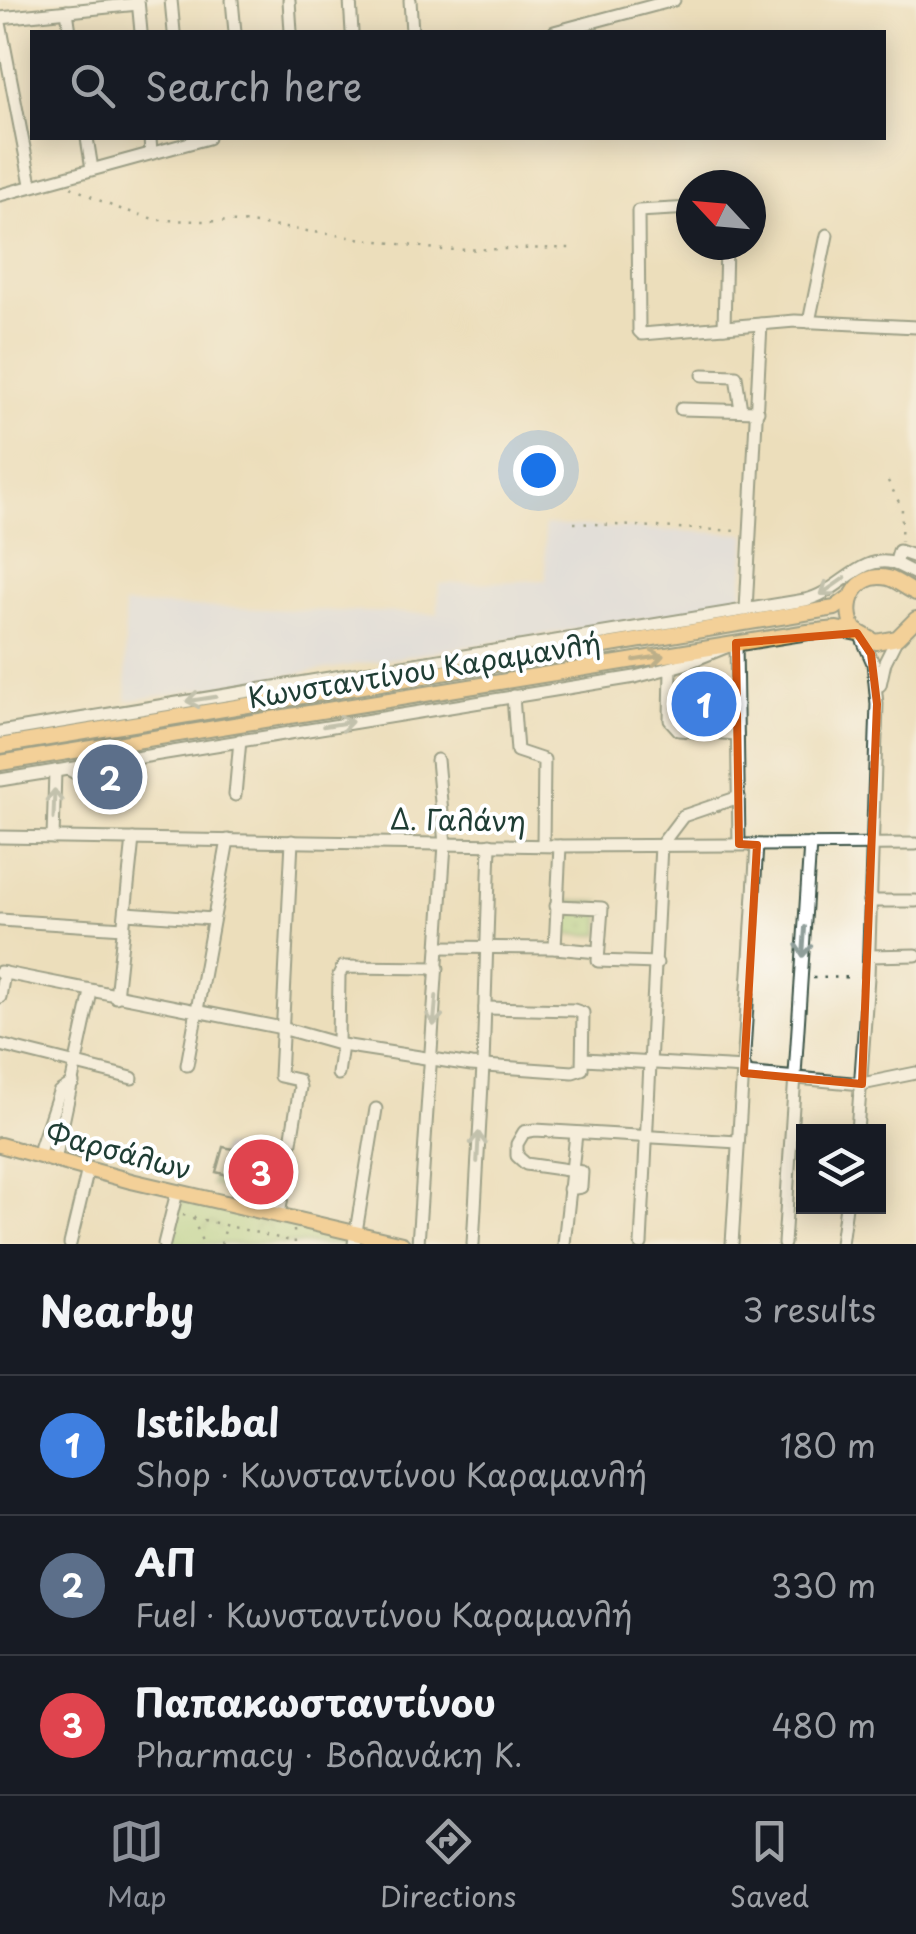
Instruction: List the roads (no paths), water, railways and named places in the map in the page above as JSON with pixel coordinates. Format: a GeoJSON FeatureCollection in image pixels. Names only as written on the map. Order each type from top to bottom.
{"type":"FeatureCollection","features":[{"type":"Feature","properties":{"kind":"main road"},"geometry":{"type":"LineString","coordinates":[[876,578],[888,578],[910,590],[912,622],[897,638],[882,642],[859,634],[849,618],[850,597],[859,586],[876,578]]}},
{"type":"Feature","properties":{"kind":"main road","name":"Κωνσταντίνου Καραμανλή"},"geometry":{"type":"LineString","coordinates":[[0,746],[835,608],[850,597]]}},
{"type":"Feature","properties":{"kind":"main road","name":"Κωνσταντίνου Καραμανλή"},"geometry":{"type":"LineString","coordinates":[[0,763],[736,643],[825,630],[859,634]]}},
{"type":"Feature","properties":{"kind":"main road","name":"Φαρσάλων"},"geometry":{"type":"LineString","coordinates":[[0,1144],[355,1239],[402,1244]]}},
{"type":"Feature","properties":{"kind":"street"},"geometry":{"type":"LineString","coordinates":[[172,0],[174,30]]}},
{"type":"Feature","properties":{"kind":"street"},"geometry":{"type":"LineString","coordinates":[[232,0],[234,30]]}},
{"type":"Feature","properties":{"kind":"street"},"geometry":{"type":"LineString","coordinates":[[289,0],[291,30]]}},
{"type":"Feature","properties":{"kind":"street"},"geometry":{"type":"LineString","coordinates":[[350,0],[352,30]]}},
{"type":"Feature","properties":{"kind":"street"},"geometry":{"type":"LineString","coordinates":[[410,0],[412,30]]}},
{"type":"Feature","properties":{"kind":"street"},"geometry":{"type":"LineString","coordinates":[[562,30],[674,0]]}},
{"type":"Feature","properties":{"kind":"street"},"geometry":{"type":"LineString","coordinates":[[32,184],[0,20],[138,2],[141,30]]}},
{"type":"Feature","properties":{"kind":"street"},"geometry":{"type":"LineString","coordinates":[[66,11],[70,30]]}},
{"type":"Feature","properties":{"kind":"street"},"geometry":{"type":"LineString","coordinates":[[87,140],[92,169]]}},
{"type":"Feature","properties":{"kind":"street"},"geometry":{"type":"LineString","coordinates":[[150,140],[151,153]]}},
{"type":"Feature","properties":{"kind":"street"},"geometry":{"type":"LineString","coordinates":[[0,195],[151,153],[183,140]]}},
{"type":"Feature","properties":{"kind":"street"},"geometry":{"type":"LineString","coordinates":[[676,209],[638,210],[639,331],[644,335],[809,322],[916,327]]}},
{"type":"Feature","properties":{"kind":"street"},"geometry":{"type":"LineString","coordinates":[[809,322],[827,235]]}},
{"type":"Feature","properties":{"kind":"street"},"geometry":{"type":"LineString","coordinates":[[724,327],[726,260]]}},
{"type":"Feature","properties":{"kind":"street"},"geometry":{"type":"LineString","coordinates":[[746,610],[761,324]]}},
{"type":"Feature","properties":{"kind":"street"},"geometry":{"type":"LineString","coordinates":[[703,374],[736,376],[741,410]]}},
{"type":"Feature","properties":{"kind":"street"},"geometry":{"type":"LineString","coordinates":[[681,409],[758,411]]}},
{"type":"Feature","properties":{"kind":"street"},"geometry":{"type":"LineString","coordinates":[[897,557],[916,574]]}},
{"type":"Feature","properties":{"kind":"street"},"geometry":{"type":"LineString","coordinates":[[0,732],[815,598],[832,591],[863,566],[897,557],[916,557]]}},
{"type":"Feature","properties":{"kind":"street"},"geometry":{"type":"LineString","coordinates":[[859,634],[871,654],[877,704]]}},
{"type":"Feature","properties":{"kind":"street"},"geometry":{"type":"LineString","coordinates":[[858,1124],[869,956],[877,704],[885,662],[897,638]]}},
{"type":"Feature","properties":{"kind":"street"},"geometry":{"type":"LineString","coordinates":[[0,780],[671,668],[736,643],[740,844]]}},
{"type":"Feature","properties":{"kind":"street"},"geometry":{"type":"LineString","coordinates":[[671,668],[670,720],[679,730],[737,734]]}},
{"type":"Feature","properties":{"kind":"street"},"geometry":{"type":"LineString","coordinates":[[513,696],[516,749],[544,760],[542,845]]}},
{"type":"Feature","properties":{"kind":"street"},"geometry":{"type":"LineString","coordinates":[[234,795],[240,740]]}},
{"type":"Feature","properties":{"kind":"street"},"geometry":{"type":"LineString","coordinates":[[418,1244],[445,844],[437,760]]}},
{"type":"Feature","properties":{"kind":"street"},"geometry":{"type":"LineString","coordinates":[[53,838],[62,770]]}},
{"type":"Feature","properties":{"kind":"street"},"geometry":{"type":"LineString","coordinates":[[641,1244],[661,845],[676,822],[688,813],[739,797]]}},
{"type":"Feature","properties":{"kind":"street","name":"Δ. Γαλάνη"},"geometry":{"type":"LineString","coordinates":[[0,837],[560,846],[916,844]]}},
{"type":"Feature","properties":{"kind":"street"},"geometry":{"type":"LineString","coordinates":[[116,996],[132,839]]}},
{"type":"Feature","properties":{"kind":"street"},"geometry":{"type":"LineString","coordinates":[[187,1066],[228,840]]}},
{"type":"Feature","properties":{"kind":"street"},"geometry":{"type":"LineString","coordinates":[[280,1216],[300,1088],[298,1080],[280,1078],[292,842]]}},
{"type":"Feature","properties":{"kind":"street"},"geometry":{"type":"LineString","coordinates":[[472,1244],[490,844]]}},
{"type":"Feature","properties":{"kind":"street"},"geometry":{"type":"LineString","coordinates":[[732,1244],[757,844]]}},
{"type":"Feature","properties":{"kind":"street"},"geometry":{"type":"LineString","coordinates":[[784,1244],[810,844]]}},
{"type":"Feature","properties":{"kind":"street"},"geometry":{"type":"LineString","coordinates":[[554,948],[560,846]]}},
{"type":"Feature","properties":{"kind":"street"},"geometry":{"type":"LineString","coordinates":[[869,901],[916,901]]}},
{"type":"Feature","properties":{"kind":"street"},"geometry":{"type":"LineString","coordinates":[[556,906],[602,908],[598,960],[656,963]]}},
{"type":"Feature","properties":{"kind":"street"},"geometry":{"type":"LineString","coordinates":[[126,913],[214,919]]}},
{"type":"Feature","properties":{"kind":"street"},"geometry":{"type":"LineString","coordinates":[[0,920],[124,928]]}},
{"type":"Feature","properties":{"kind":"street"},"geometry":{"type":"LineString","coordinates":[[440,946],[598,952]]}},
{"type":"Feature","properties":{"kind":"street"},"geometry":{"type":"LineString","coordinates":[[869,956],[916,955]]}},
{"type":"Feature","properties":{"kind":"street"},"geometry":{"type":"LineString","coordinates":[[338,1074],[339,975],[343,967],[438,968]]}},
{"type":"Feature","properties":{"kind":"street"},"geometry":{"type":"LineString","coordinates":[[0,998],[2,973],[282,1028],[340,1044],[483,1066],[652,1065],[862,1084],[916,1073]]}},
{"type":"Feature","properties":{"kind":"street"},"geometry":{"type":"LineString","coordinates":[[55,1160],[92,992]]}},
{"type":"Feature","properties":{"kind":"street"},"geometry":{"type":"LineString","coordinates":[[485,1008],[581,1012],[585,1019],[582,1065]]}},
{"type":"Feature","properties":{"kind":"street"},"geometry":{"type":"LineString","coordinates":[[0,1045],[132,1078]]}},
{"type":"Feature","properties":{"kind":"street"},"geometry":{"type":"LineString","coordinates":[[38,1155],[59,1092],[73,1084]]}},
{"type":"Feature","properties":{"kind":"street"},"geometry":{"type":"LineString","coordinates":[[355,1239],[376,1109]]}},
{"type":"Feature","properties":{"kind":"street"},"geometry":{"type":"LineString","coordinates":[[571,1169],[521,1161],[520,1138],[528,1130],[535,1130],[738,1142]]}},
{"type":"Feature","properties":{"kind":"street"},"geometry":{"type":"LineString","coordinates":[[564,1244],[576,1134]]}},
{"type":"Feature","properties":{"kind":"street"},"geometry":{"type":"LineString","coordinates":[[70,1244],[88,1170]]}},
{"type":"Feature","properties":{"kind":"street"},"geometry":{"type":"LineString","coordinates":[[164,1244],[177,1192]]}},
{"type":"Feature","properties":{"kind":"street"},"geometry":{"type":"LineString","coordinates":[[840,1244],[845,1214]]}},
{"type":"Feature","properties":{"kind":"place","name":"Istikbal"},"geometry":{"type":"Point","coordinates":[704,704]}},
{"type":"Feature","properties":{"kind":"place","name":"ΑΠ"},"geometry":{"type":"Point","coordinates":[110,777]}},
{"type":"Feature","properties":{"kind":"place","name":"Παπακωσταντίνου"},"geometry":{"type":"Point","coordinates":[261,1172]}}]}
